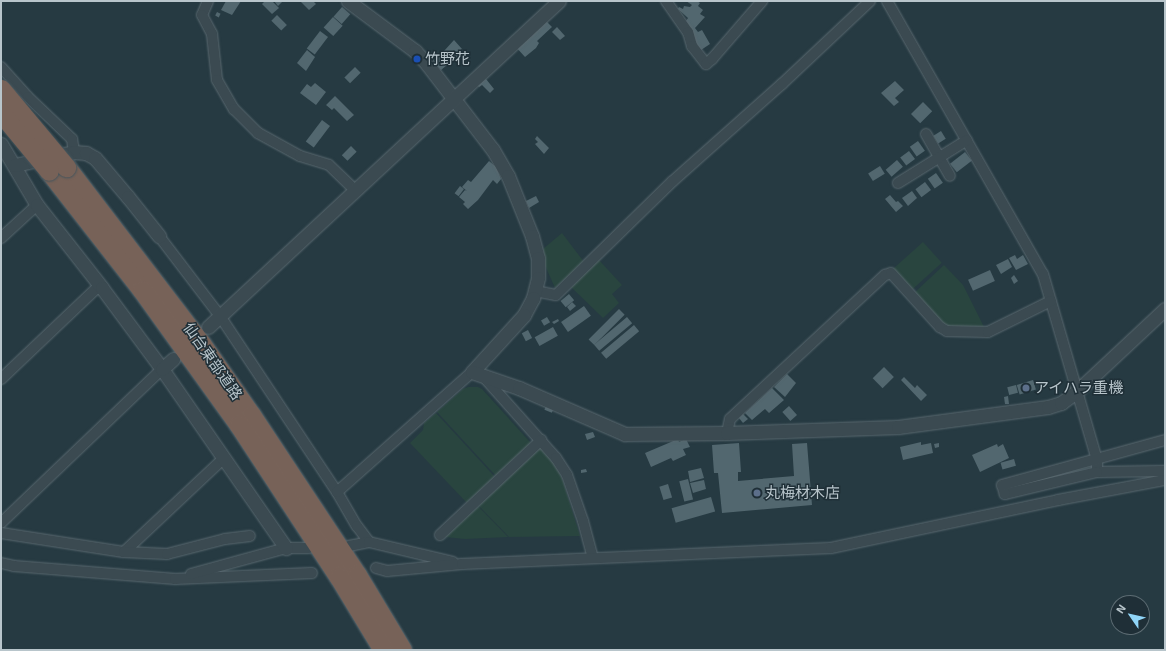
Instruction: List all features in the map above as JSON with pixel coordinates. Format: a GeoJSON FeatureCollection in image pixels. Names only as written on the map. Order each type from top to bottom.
{"type":"FeatureCollection","features":[{"type":"Feature","properties":{"kind":"highway","name":"仙台東部道路"},"geometry":{"type":"LineString","coordinates":[[1,89],[63,163],[142,290],[402,650]]}},
{"type":"Feature","properties":{"kind":"highway","name":"仙台東部道路"},"geometry":{"type":"LineString","coordinates":[[1,113],[63,163]]}},
{"type":"Feature","properties":{"kind":"highway","name":"仙台東部道路"},"geometry":{"type":"LineString","coordinates":[[348,576],[383,650]]}},
{"type":"Feature","properties":{"kind":"street"},"geometry":{"type":"LineString","coordinates":[[208,1],[202,16],[212,34],[217,80],[234,109],[258,133],[300,156],[329,164],[356,191]]}},
{"type":"Feature","properties":{"kind":"street"},"geometry":{"type":"LineString","coordinates":[[337,492],[477,373],[524,315],[535,290],[538,278],[538,258],[522,208],[508,176],[493,150],[427,64],[415,51],[348,1]]}},
{"type":"Feature","properties":{"kind":"street"},"geometry":{"type":"LineString","coordinates":[[208,327],[356,191],[558,1]]}},
{"type":"Feature","properties":{"kind":"street"},"geometry":{"type":"LineString","coordinates":[[666,1],[688,32],[692,46],[706,64],[762,1]]}},
{"type":"Feature","properties":{"kind":"street"},"geometry":{"type":"LineString","coordinates":[[535,290],[556,295],[673,181],[782,84],[870,1]]}},
{"type":"Feature","properties":{"kind":"street"},"geometry":{"type":"LineString","coordinates":[[887,1],[1043,274],[1076,392],[1097,460],[1097,472]]}},
{"type":"Feature","properties":{"kind":"street"},"geometry":{"type":"LineString","coordinates":[[1,66],[28,97],[72,139],[63,163]]}},
{"type":"Feature","properties":{"kind":"street"},"geometry":{"type":"LineString","coordinates":[[926,134],[950,176]]}},
{"type":"Feature","properties":{"kind":"street"},"geometry":{"type":"LineString","coordinates":[[898,184],[967,140]]}},
{"type":"Feature","properties":{"kind":"street"},"geometry":{"type":"LineString","coordinates":[[1,144],[15,165],[37,204],[100,285],[162,369],[286,548]]}},
{"type":"Feature","properties":{"kind":"street"},"geometry":{"type":"LineString","coordinates":[[15,165],[63,163],[86,153],[95,158],[159,236],[220,316],[337,492],[357,526],[369,542]]}},
{"type":"Feature","properties":{"kind":"street"},"geometry":{"type":"LineString","coordinates":[[1,238],[37,204]]}},
{"type":"Feature","properties":{"kind":"street"},"geometry":{"type":"LineString","coordinates":[[727,433],[730,419],[885,275],[891,274],[940,327],[947,331],[988,332],[1051,301]]}},
{"type":"Feature","properties":{"kind":"street"},"geometry":{"type":"LineString","coordinates":[[1,379],[100,285]]}},
{"type":"Feature","properties":{"kind":"street"},"geometry":{"type":"LineString","coordinates":[[477,373],[519,388],[625,434],[727,433],[898,427],[1061,403],[1076,392],[1165,309]]}},
{"type":"Feature","properties":{"kind":"street"},"geometry":{"type":"LineString","coordinates":[[1,523],[173,359]]}},
{"type":"Feature","properties":{"kind":"street"},"geometry":{"type":"LineString","coordinates":[[477,373],[541,440],[556,458],[567,475],[583,520],[593,558]]}},
{"type":"Feature","properties":{"kind":"street"},"geometry":{"type":"LineString","coordinates":[[440,535],[541,440]]}},
{"type":"Feature","properties":{"kind":"street"},"geometry":{"type":"LineString","coordinates":[[1165,440],[1002,485],[1005,494],[1097,472],[1165,471]]}},
{"type":"Feature","properties":{"kind":"street"},"geometry":{"type":"LineString","coordinates":[[124,552],[224,458]]}},
{"type":"Feature","properties":{"kind":"street"},"geometry":{"type":"LineString","coordinates":[[376,568],[387,571],[462,564],[831,548],[1058,500],[1165,480]]}},
{"type":"Feature","properties":{"kind":"street"},"geometry":{"type":"LineString","coordinates":[[1,532],[124,552],[167,554],[226,539],[250,536]]}},
{"type":"Feature","properties":{"kind":"street"},"geometry":{"type":"LineString","coordinates":[[349,546],[369,542],[462,564]]}},
{"type":"Feature","properties":{"kind":"street"},"geometry":{"type":"LineString","coordinates":[[175,579],[286,548],[309,548]]}},
{"type":"Feature","properties":{"kind":"street"},"geometry":{"type":"LineString","coordinates":[[1,563],[14,566],[175,579],[312,573]]}},
{"type":"Feature","properties":{"kind":"green space"},"geometry":{"type":"Polygon","coordinates":[[[562,233],[584,262],[555,288],[544,263],[543,249],[562,233]]]}},
{"type":"Feature","properties":{"kind":"green space"},"geometry":{"type":"Polygon","coordinates":[[[923,242],[942,263],[911,291],[892,270],[923,242]]]}},
{"type":"Feature","properties":{"kind":"green space"},"geometry":{"type":"Polygon","coordinates":[[[598,259],[622,285],[612,294],[619,303],[603,318],[570,286],[598,259]]]}},
{"type":"Feature","properties":{"kind":"green space"},"geometry":{"type":"Polygon","coordinates":[[[944,265],[963,285],[985,329],[944,326],[913,294],[944,265]]]}},
{"type":"Feature","properties":{"kind":"green space"},"geometry":{"type":"Polygon","coordinates":[[[468,387],[478,387],[482,389],[531,443],[496,476],[437,412],[463,389],[468,387]]]}},
{"type":"Feature","properties":{"kind":"green space"},"geometry":{"type":"Polygon","coordinates":[[[436,413],[495,477],[467,503],[410,443],[423,430],[424,423],[436,413]]]}},
{"type":"Feature","properties":{"kind":"green space"},"geometry":{"type":"Polygon","coordinates":[[[542,448],[556,466],[562,478],[580,536],[509,537],[478,505],[538,449],[542,448]]]}},
{"type":"Feature","properties":{"kind":"green space"},"geometry":{"type":"Polygon","coordinates":[[[478,506],[508,537],[465,539],[445,537],[478,506]]]}},
{"type":"Feature","properties":{"kind":"building"},"geometry":{"type":"Polygon","coordinates":[[[226,1],[241,1],[232,15],[221,10],[226,1]]]}},
{"type":"Feature","properties":{"kind":"building"},"geometry":{"type":"Polygon","coordinates":[[[265,1],[272,1],[279,8],[272,14],[262,4],[265,1]]]}},
{"type":"Feature","properties":{"kind":"building"},"geometry":{"type":"Polygon","coordinates":[[[274,1],[283,1],[278,6],[274,1]]]}},
{"type":"Feature","properties":{"kind":"building"},"geometry":{"type":"Polygon","coordinates":[[[300,1],[313,1],[316,4],[309,10],[300,1]]]}},
{"type":"Feature","properties":{"kind":"building"},"geometry":{"type":"Polygon","coordinates":[[[686,1],[697,1],[700,3],[698,6],[703,10],[700,14],[705,17],[695,28],[698,32],[702,30],[710,44],[701,50],[684,24],[688,18],[678,9],[679,7],[683,9],[684,6],[690,7],[692,5],[686,1]]]}},
{"type":"Feature","properties":{"kind":"building"},"geometry":{"type":"Polygon","coordinates":[[[342,7],[350,14],[342,24],[333,17],[342,7]]]}},
{"type":"Feature","properties":{"kind":"building"},"geometry":{"type":"Polygon","coordinates":[[[217,12],[221,14],[219,17],[215,16],[217,12]]]}},
{"type":"Feature","properties":{"kind":"building"},"geometry":{"type":"Polygon","coordinates":[[[277,15],[287,25],[281,31],[271,21],[277,15]]]}},
{"type":"Feature","properties":{"kind":"building"},"geometry":{"type":"Polygon","coordinates":[[[333,17],[343,26],[333,36],[324,27],[333,17]]]}},
{"type":"Feature","properties":{"kind":"building"},"geometry":{"type":"Polygon","coordinates":[[[544,19],[552,27],[537,41],[539,43],[536,48],[525,57],[515,46],[544,19]]]}},
{"type":"Feature","properties":{"kind":"building"},"geometry":{"type":"Polygon","coordinates":[[[557,27],[565,36],[560,40],[552,32],[557,27]]]}},
{"type":"Feature","properties":{"kind":"building"},"geometry":{"type":"Polygon","coordinates":[[[320,31],[328,37],[315,55],[307,49],[320,31]]]}},
{"type":"Feature","properties":{"kind":"building"},"geometry":{"type":"Polygon","coordinates":[[[454,40],[462,49],[456,54],[458,56],[441,70],[434,62],[454,40]]]}},
{"type":"Feature","properties":{"kind":"building"},"geometry":{"type":"Polygon","coordinates":[[[307,50],[315,57],[306,71],[297,63],[307,50]]]}},
{"type":"Feature","properties":{"kind":"building"},"geometry":{"type":"Polygon","coordinates":[[[355,67],[361,73],[350,83],[344,78],[355,67]]]}},
{"type":"Feature","properties":{"kind":"building"},"geometry":{"type":"Polygon","coordinates":[[[486,79],[494,89],[490,93],[482,85],[479,87],[477,85],[486,79]]]}},
{"type":"Feature","properties":{"kind":"building"},"geometry":{"type":"Polygon","coordinates":[[[895,81],[904,90],[895,98],[899,102],[894,106],[881,93],[895,81]]]}},
{"type":"Feature","properties":{"kind":"building"},"geometry":{"type":"Polygon","coordinates":[[[315,83],[326,92],[316,105],[300,93],[307,84],[311,87],[315,83]]]}},
{"type":"Feature","properties":{"kind":"building"},"geometry":{"type":"Polygon","coordinates":[[[335,96],[354,115],[347,121],[334,108],[332,110],[326,105],[335,96]]]}},
{"type":"Feature","properties":{"kind":"building"},"geometry":{"type":"Polygon","coordinates":[[[923,102],[932,111],[920,123],[911,114],[923,102]]]}},
{"type":"Feature","properties":{"kind":"building"},"geometry":{"type":"Polygon","coordinates":[[[322,120],[330,126],[314,148],[306,142],[322,120]]]}},
{"type":"Feature","properties":{"kind":"building"},"geometry":{"type":"Polygon","coordinates":[[[941,131],[946,139],[938,143],[933,136],[941,131]]]}},
{"type":"Feature","properties":{"kind":"building"},"geometry":{"type":"Polygon","coordinates":[[[537,136],[549,148],[544,154],[535,144],[538,142],[535,139],[537,136]]]}},
{"type":"Feature","properties":{"kind":"building"},"geometry":{"type":"Polygon","coordinates":[[[918,141],[925,151],[917,157],[910,147],[918,141]]]}},
{"type":"Feature","properties":{"kind":"building"},"geometry":{"type":"Polygon","coordinates":[[[351,146],[357,152],[347,161],[342,155],[351,146]]]}},
{"type":"Feature","properties":{"kind":"building"},"geometry":{"type":"Polygon","coordinates":[[[909,151],[915,159],[906,166],[900,158],[909,151]]]}},
{"type":"Feature","properties":{"kind":"building"},"geometry":{"type":"Polygon","coordinates":[[[965,152],[972,161],[957,172],[950,164],[965,152]]]}},
{"type":"Feature","properties":{"kind":"building"},"geometry":{"type":"Polygon","coordinates":[[[897,160],[903,167],[892,177],[886,170],[897,160]]]}},
{"type":"Feature","properties":{"kind":"building"},"geometry":{"type":"Polygon","coordinates":[[[489,161],[496,167],[501,179],[497,184],[493,180],[478,200],[468,209],[463,204],[465,202],[459,197],[465,190],[467,191],[462,187],[468,180],[471,182],[489,161]]]}},
{"type":"Feature","properties":{"kind":"building"},"geometry":{"type":"Polygon","coordinates":[[[880,166],[885,174],[873,181],[868,173],[880,166]]]}},
{"type":"Feature","properties":{"kind":"building"},"geometry":{"type":"Polygon","coordinates":[[[936,173],[943,183],[935,189],[928,179],[936,173]]]}},
{"type":"Feature","properties":{"kind":"building"},"geometry":{"type":"Polygon","coordinates":[[[925,182],[931,190],[921,197],[915,189],[925,182]]]}},
{"type":"Feature","properties":{"kind":"building"},"geometry":{"type":"Polygon","coordinates":[[[460,186],[464,189],[459,196],[455,193],[460,186]]]}},
{"type":"Feature","properties":{"kind":"building"},"geometry":{"type":"Polygon","coordinates":[[[912,191],[917,198],[908,206],[902,198],[912,191]]]}},
{"type":"Feature","properties":{"kind":"building"},"geometry":{"type":"Polygon","coordinates":[[[890,195],[896,202],[898,201],[903,206],[896,212],[885,199],[890,195]]]}},
{"type":"Feature","properties":{"kind":"building"},"geometry":{"type":"Polygon","coordinates":[[[536,196],[539,202],[529,208],[526,201],[536,196]]]}},
{"type":"Feature","properties":{"kind":"building"},"geometry":{"type":"Polygon","coordinates":[[[1015,255],[1017,259],[1023,255],[1028,264],[1016,270],[1009,258],[1015,255]]]}},
{"type":"Feature","properties":{"kind":"building"},"geometry":{"type":"Polygon","coordinates":[[[1008,259],[1012,267],[1001,274],[996,265],[1008,259]]]}},
{"type":"Feature","properties":{"kind":"building"},"geometry":{"type":"Polygon","coordinates":[[[990,270],[995,281],[973,291],[968,280],[990,270]]]}},
{"type":"Feature","properties":{"kind":"building"},"geometry":{"type":"Polygon","coordinates":[[[1014,275],[1018,281],[1014,284],[1011,278],[1014,275]]]}},
{"type":"Feature","properties":{"kind":"building"},"geometry":{"type":"Polygon","coordinates":[[[569,294],[574,300],[566,307],[561,301],[569,294]]]}},
{"type":"Feature","properties":{"kind":"building"},"geometry":{"type":"Polygon","coordinates":[[[572,302],[576,306],[570,311],[567,307],[572,302]]]}},
{"type":"Feature","properties":{"kind":"building"},"geometry":{"type":"Polygon","coordinates":[[[584,306],[591,316],[568,332],[561,322],[584,306]]]}},
{"type":"Feature","properties":{"kind":"building"},"geometry":{"type":"Polygon","coordinates":[[[619,309],[625,315],[594,345],[589,339],[619,309]]]}},
{"type":"Feature","properties":{"kind":"building"},"geometry":{"type":"Polygon","coordinates":[[[547,317],[550,322],[544,326],[541,321],[547,317]]]}},
{"type":"Feature","properties":{"kind":"building"},"geometry":{"type":"Polygon","coordinates":[[[627,317],[632,323],[599,351],[594,345],[627,317]]]}},
{"type":"Feature","properties":{"kind":"building"},"geometry":{"type":"Polygon","coordinates":[[[558,319],[559,321],[554,324],[552,322],[558,319]]]}},
{"type":"Feature","properties":{"kind":"building"},"geometry":{"type":"Polygon","coordinates":[[[634,325],[639,331],[606,359],[601,353],[634,325]]]}},
{"type":"Feature","properties":{"kind":"building"},"geometry":{"type":"Polygon","coordinates":[[[553,327],[558,336],[539,346],[535,337],[553,327]]]}},
{"type":"Feature","properties":{"kind":"building"},"geometry":{"type":"Polygon","coordinates":[[[528,330],[532,338],[526,341],[522,333],[528,330]]]}},
{"type":"Feature","properties":{"kind":"building"},"geometry":{"type":"Polygon","coordinates":[[[884,367],[894,377],[883,388],[873,378],[884,367]]]}},
{"type":"Feature","properties":{"kind":"building"},"geometry":{"type":"Polygon","coordinates":[[[787,374],[796,383],[785,397],[774,387],[787,374]]]}},
{"type":"Feature","properties":{"kind":"building"},"geometry":{"type":"Polygon","coordinates":[[[904,377],[915,388],[917,385],[927,395],[921,401],[901,380],[904,377]]]}},
{"type":"Feature","properties":{"kind":"building"},"geometry":{"type":"Polygon","coordinates":[[[1033,380],[1036,390],[1020,395],[1017,385],[1033,380]]]}},
{"type":"Feature","properties":{"kind":"building"},"geometry":{"type":"Polygon","coordinates":[[[1016,385],[1018,393],[1009,395],[1007,387],[1016,385]]]}},
{"type":"Feature","properties":{"kind":"building"},"geometry":{"type":"Polygon","coordinates":[[[772,388],[784,400],[769,413],[765,409],[752,420],[745,413],[772,388]]]}},
{"type":"Feature","properties":{"kind":"building"},"geometry":{"type":"Polygon","coordinates":[[[1008,396],[1009,404],[1005,404],[1004,397],[1008,396]]]}},
{"type":"Feature","properties":{"kind":"building"},"geometry":{"type":"Polygon","coordinates":[[[546,406],[553,409],[552,413],[544,410],[546,406]]]}},
{"type":"Feature","properties":{"kind":"building"},"geometry":{"type":"Polygon","coordinates":[[[789,406],[797,415],[790,421],[782,412],[789,406]]]}},
{"type":"Feature","properties":{"kind":"building"},"geometry":{"type":"Polygon","coordinates":[[[743,414],[748,419],[743,423],[739,418],[743,414]]]}},
{"type":"Feature","properties":{"kind":"building"},"geometry":{"type":"Polygon","coordinates":[[[593,432],[595,437],[587,440],[585,434],[593,432]]]}},
{"type":"Feature","properties":{"kind":"building"},"geometry":{"type":"Polygon","coordinates":[[[678,439],[679,442],[686,439],[690,447],[683,449],[686,455],[673,461],[671,458],[651,467],[645,453],[678,439]]]}},
{"type":"Feature","properties":{"kind":"building"},"geometry":{"type":"Polygon","coordinates":[[[921,442],[921,445],[931,443],[933,453],[903,460],[900,447],[921,442]]]}},
{"type":"Feature","properties":{"kind":"building"},"geometry":{"type":"Polygon","coordinates":[[[739,443],[741,472],[738,472],[738,481],[794,476],[792,444],[807,443],[812,505],[722,513],[718,473],[714,473],[712,445],[739,443]]]}},
{"type":"Feature","properties":{"kind":"building"},"geometry":{"type":"Polygon","coordinates":[[[939,443],[939,447],[935,448],[934,444],[939,443]]]}},
{"type":"Feature","properties":{"kind":"building"},"geometry":{"type":"Polygon","coordinates":[[[997,444],[998,447],[1003,444],[1009,458],[980,472],[972,455],[997,444]]]}},
{"type":"Feature","properties":{"kind":"building"},"geometry":{"type":"Polygon","coordinates":[[[1014,459],[1016,466],[1002,470],[1001,463],[1014,459]]]}},
{"type":"Feature","properties":{"kind":"building"},"geometry":{"type":"Polygon","coordinates":[[[701,468],[704,478],[690,482],[688,471],[701,468]]]}},
{"type":"Feature","properties":{"kind":"building"},"geometry":{"type":"Polygon","coordinates":[[[586,469],[587,472],[581,473],[581,470],[586,469]]]}},
{"type":"Feature","properties":{"kind":"building"},"geometry":{"type":"Polygon","coordinates":[[[688,479],[693,499],[684,502],[679,481],[688,479]]]}},
{"type":"Feature","properties":{"kind":"building"},"geometry":{"type":"Polygon","coordinates":[[[704,480],[706,489],[693,493],[690,483],[704,480]]]}},
{"type":"Feature","properties":{"kind":"building"},"geometry":{"type":"Polygon","coordinates":[[[668,484],[672,497],[663,500],[659,487],[668,484]]]}},
{"type":"Feature","properties":{"kind":"building"},"geometry":{"type":"Polygon","coordinates":[[[711,497],[715,511],[676,523],[672,508],[711,497]]]}},
{"type":"Feature","properties":{"kind":"place","name":"竹野花"},"geometry":{"type":"Point","coordinates":[417,59]}},
{"type":"Feature","properties":{"kind":"place","name":"アイハラ重機"},"geometry":{"type":"Point","coordinates":[1026,388]}},
{"type":"Feature","properties":{"kind":"place","name":"丸梅材木店"},"geometry":{"type":"Point","coordinates":[757,493]}}]}
